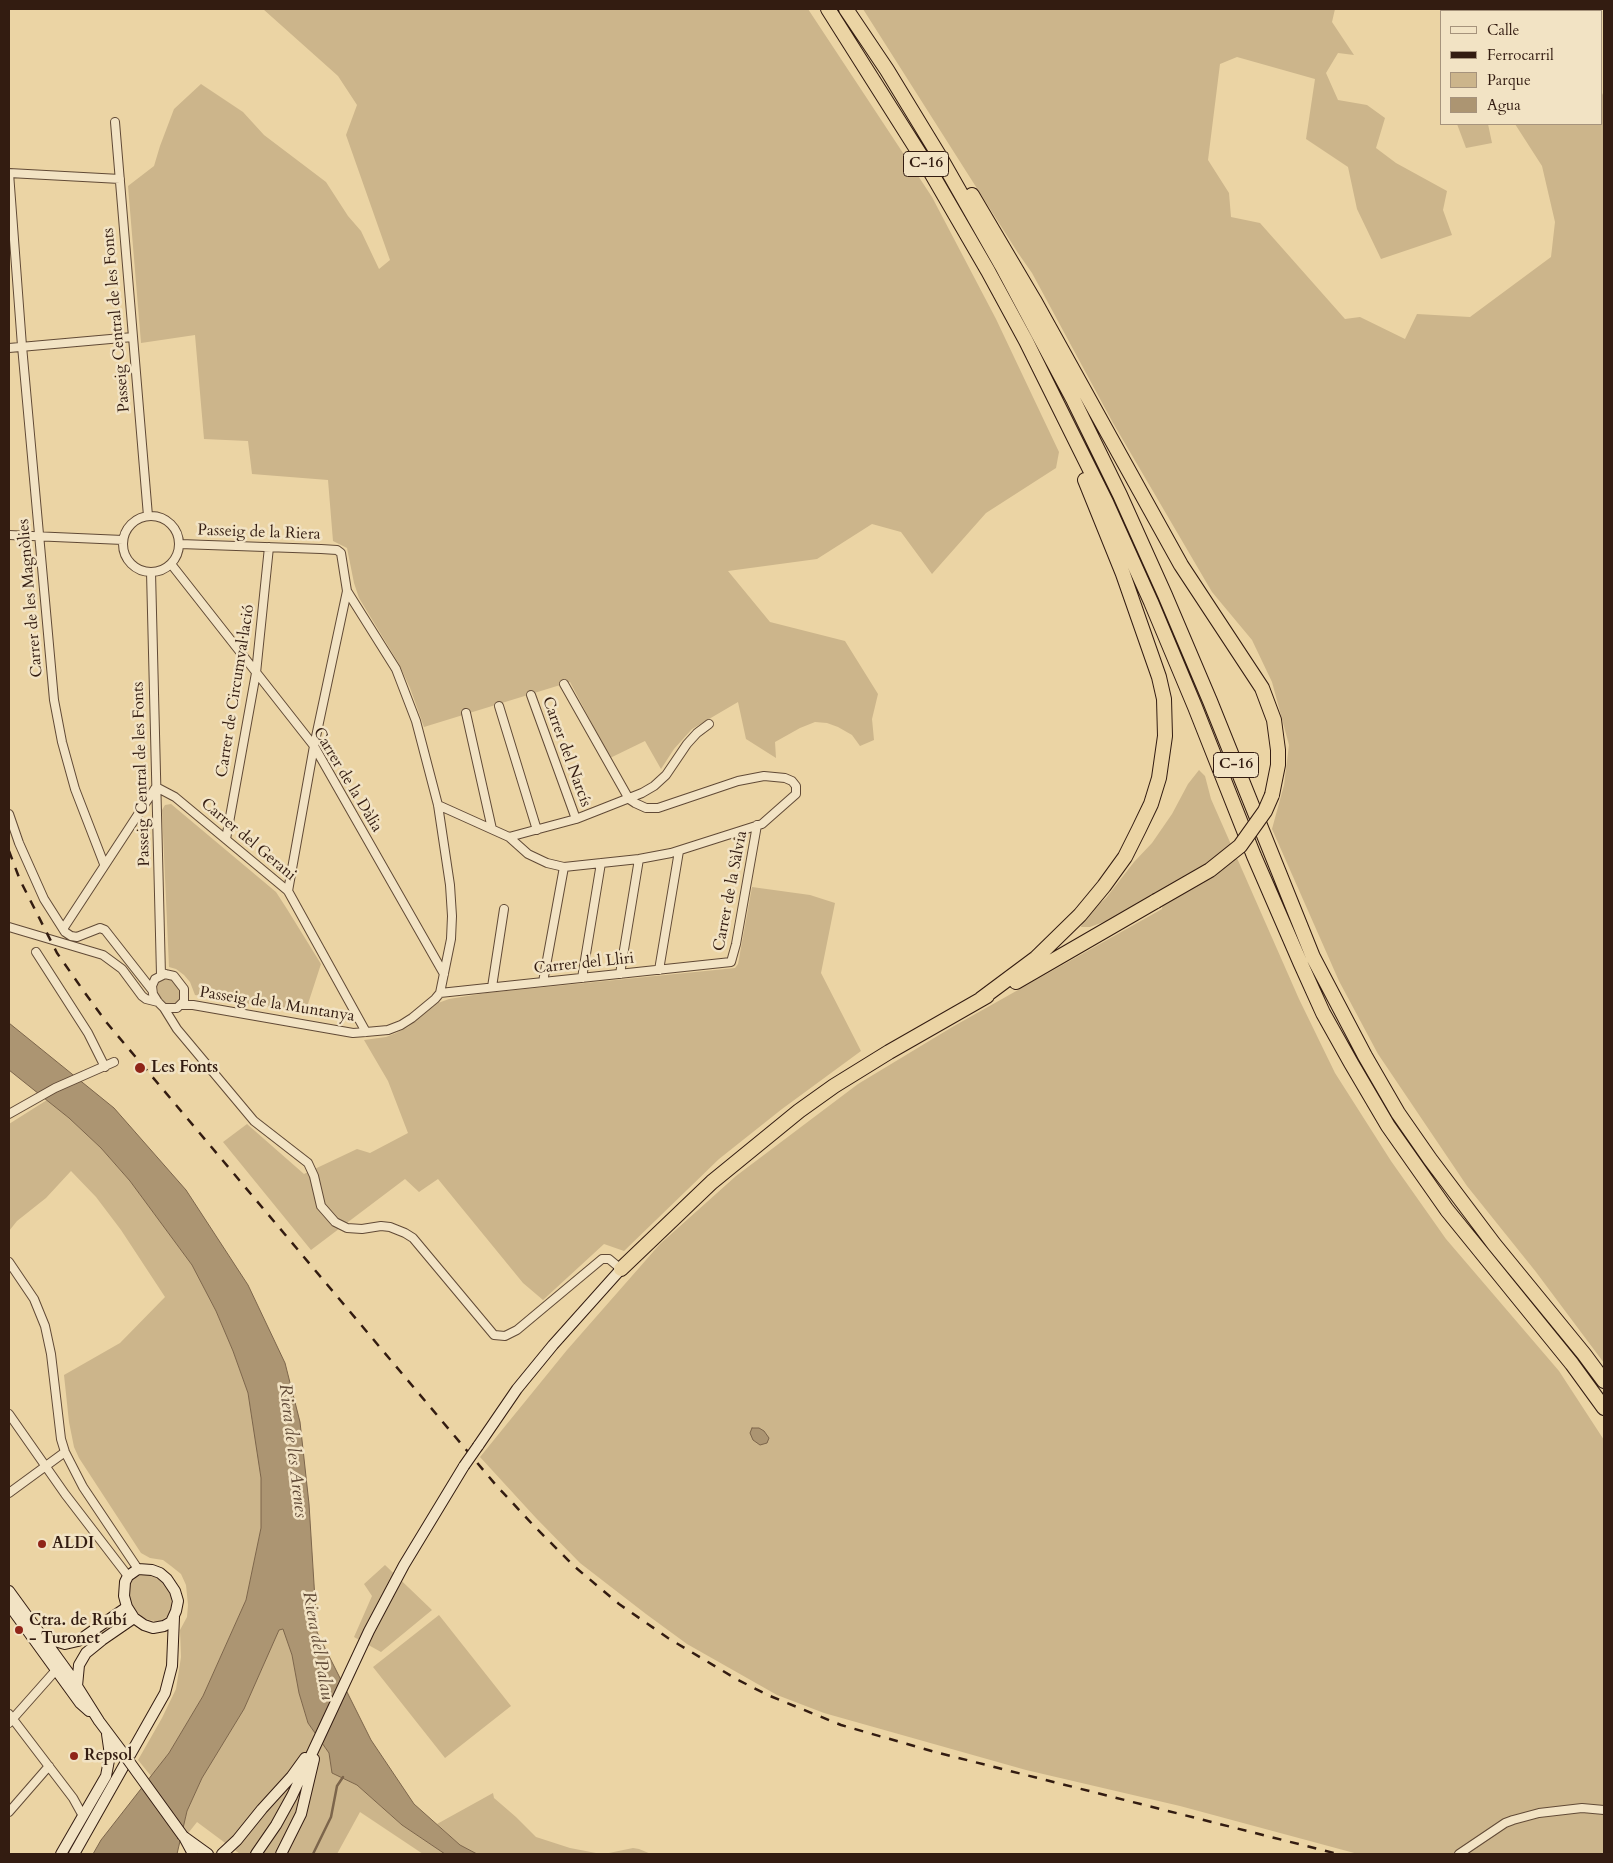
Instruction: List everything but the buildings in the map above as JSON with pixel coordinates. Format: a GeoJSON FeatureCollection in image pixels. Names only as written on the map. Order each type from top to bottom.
{"type":"FeatureCollection","features":[{"type":"Feature","properties":{"kind":"highway","name":"C-16"},"geometry":{"type":"LineString","coordinates":[[828,9],[926,164],[992,280],[1106,502],[1151,602],[1254,856],[1323,1013],[1388,1126],[1417,1168],[1447,1210],[1572,1364],[1604,1408]]}},
{"type":"Feature","properties":{"kind":"highway","name":"C-16"},"geometry":{"type":"LineString","coordinates":[[846,9],[916,118],[993,249],[1040,336],[1120,495],[1210,701],[1313,957],[1360,1047],[1398,1113],[1430,1159],[1494,1244],[1604,1381]]}},
{"type":"Feature","properties":{"kind":"highway"},"geometry":{"type":"LineString","coordinates":[[621,1269],[712,1182],[799,1111],[834,1086],[981,999],[1014,983],[1210,870],[1240,846],[1260,818],[1272,795],[1278,765],[1278,750],[1274,720],[1262,688],[1181,565],[997,236],[950,159],[916,118]]}},
{"type":"Feature","properties":{"kind":"highway"},"geometry":{"type":"LineString","coordinates":[[981,999],[1043,951],[1080,915],[1104,886],[1124,856],[1151,804],[1164,753],[1165,713],[1159,677],[1123,574],[1070,445],[1054,398]]}},
{"type":"Feature","properties":{"kind":"main road"},"geometry":{"type":"LineString","coordinates":[[256,1854],[276,1825],[300,1779],[369,1631],[404,1565],[464,1466],[517,1390],[553,1345],[621,1269]]}},
{"type":"Feature","properties":{"kind":"main road"},"geometry":{"type":"LineString","coordinates":[[74,1854],[165,1693],[172,1666],[173,1650],[174,1617],[178,1600],[171,1584],[160,1573],[152,1570],[138,1569],[128,1576],[124,1588],[127,1607],[139,1622],[153,1628],[166,1638],[173,1650]]}},
{"type":"Feature","properties":{"kind":"main road"},"geometry":{"type":"LineString","coordinates":[[9,1590],[80,1690],[106,1731],[183,1836],[192,1854]]}},
{"type":"Feature","properties":{"kind":"main road"},"geometry":{"type":"LineString","coordinates":[[9,1605],[80,1702],[99,1720]]}},
{"type":"Feature","properties":{"kind":"main road"},"geometry":{"type":"LineString","coordinates":[[42,1637],[65,1644],[78,1641],[127,1607]]}},
{"type":"Feature","properties":{"kind":"main road"},"geometry":{"type":"LineString","coordinates":[[153,1628],[164,1626],[174,1617]]}},
{"type":"Feature","properties":{"kind":"main road"},"geometry":{"type":"LineString","coordinates":[[80,1690],[79,1666],[86,1653],[134,1618]]}},
{"type":"Feature","properties":{"kind":"main road"},"geometry":{"type":"LineString","coordinates":[[56,1670],[62,1672],[80,1690]]}},
{"type":"Feature","properties":{"kind":"main road"},"geometry":{"type":"LineString","coordinates":[[61,1854],[106,1776],[110,1756],[106,1731]]}},
{"type":"Feature","properties":{"kind":"main road"},"geometry":{"type":"LineString","coordinates":[[222,1854],[237,1840],[254,1818],[300,1779],[318,1741]]}},
{"type":"Feature","properties":{"kind":"main road"},"geometry":{"type":"LineString","coordinates":[[281,1854],[301,1814],[300,1779]]}},
{"type":"Feature","properties":{"kind":"main road"},"geometry":{"type":"LineString","coordinates":[[183,1836],[208,1854]]}},
{"type":"Feature","properties":{"kind":"main road"},"geometry":{"type":"LineString","coordinates":[[69,1854],[80,1841]]}},
{"type":"Feature","properties":{"kind":"street","name":"Passeig Central de les Fonts"},"geometry":{"type":"LineString","coordinates":[[115,122],[148,516]]}},
{"type":"Feature","properties":{"kind":"street"},"geometry":{"type":"LineString","coordinates":[[9,173],[120,179]]}},
{"type":"Feature","properties":{"kind":"street","name":"Carrer de les Magnòlies"},"geometry":{"type":"LineString","coordinates":[[9,173],[50,665],[62,742],[75,789],[104,864]]}},
{"type":"Feature","properties":{"kind":"street"},"geometry":{"type":"LineString","coordinates":[[9,348],[133,337]]}},
{"type":"Feature","properties":{"kind":"street"},"geometry":{"type":"LineString","coordinates":[[148,516],[159,516],[168,521],[178,533],[180,544],[177,557],[161,571],[151,572],[138,569],[131,565],[124,553],[123,540],[128,527],[133,521],[148,516]]}},
{"type":"Feature","properties":{"kind":"street"},"geometry":{"type":"LineString","coordinates":[[9,535],[123,540]]}},
{"type":"Feature","properties":{"kind":"street","name":"Passeig de la Riera"},"geometry":{"type":"LineString","coordinates":[[180,544],[337,550],[341,553],[343,561],[347,591]]}},
{"type":"Feature","properties":{"kind":"street","name":"Carrer de Circumval·lació"},"geometry":{"type":"LineString","coordinates":[[226,839],[256,673],[269,547]]}},
{"type":"Feature","properties":{"kind":"street","name":"Carrer de la Dàlia"},"geometry":{"type":"LineString","coordinates":[[171,564],[314,746],[444,974]]}},
{"type":"Feature","properties":{"kind":"street","name":"Passeig Central de les Fonts"},"geometry":{"type":"LineString","coordinates":[[151,572],[161,975]]}},
{"type":"Feature","properties":{"kind":"street"},"geometry":{"type":"LineString","coordinates":[[288,891],[314,746],[347,591]]}},
{"type":"Feature","properties":{"kind":"street"},"geometry":{"type":"LineString","coordinates":[[347,591],[396,669],[416,721],[438,804],[450,885],[452,916],[452,938],[440,993]]}},
{"type":"Feature","properties":{"kind":"street"},"geometry":{"type":"LineString","coordinates":[[438,804],[509,837],[528,854],[547,863],[564,867],[639,859],[679,851],[762,824],[796,794],[796,786],[792,781],[774,776],[744,780],[658,808],[640,806],[629,799],[564,684]]}},
{"type":"Feature","properties":{"kind":"street","name":"Carrer del Narcís"},"geometry":{"type":"LineString","coordinates":[[531,695],[576,819]]}},
{"type":"Feature","properties":{"kind":"street"},"geometry":{"type":"LineString","coordinates":[[499,706],[537,830]]}},
{"type":"Feature","properties":{"kind":"street"},"geometry":{"type":"LineString","coordinates":[[466,713],[492,829]]}},
{"type":"Feature","properties":{"kind":"street"},"geometry":{"type":"LineString","coordinates":[[509,837],[576,819],[648,790],[666,775],[697,732],[710,724]]}},
{"type":"Feature","properties":{"kind":"street"},"geometry":{"type":"LineString","coordinates":[[63,929],[156,787]]}},
{"type":"Feature","properties":{"kind":"street","name":"Carrer del Gerani"},"geometry":{"type":"LineString","coordinates":[[156,787],[175,797],[288,891],[366,1032]]}},
{"type":"Feature","properties":{"kind":"street"},"geometry":{"type":"LineString","coordinates":[[9,814],[19,843],[44,898],[63,929],[71,936],[77,937],[100,928],[105,930],[152,990],[177,1029],[254,1121],[308,1163],[314,1176],[321,1206],[335,1222],[347,1228],[390,1227],[413,1238],[490,1331],[499,1336],[510,1335],[517,1330],[602,1259],[609,1260],[621,1269]]}},
{"type":"Feature","properties":{"kind":"street","name":"Carrer de la Sàlvia"},"geometry":{"type":"LineString","coordinates":[[731,962],[736,944],[757,825]]}},
{"type":"Feature","properties":{"kind":"street"},"geometry":{"type":"LineString","coordinates":[[658,970],[679,851]]}},
{"type":"Feature","properties":{"kind":"street"},"geometry":{"type":"LineString","coordinates":[[620,974],[639,859]]}},
{"type":"Feature","properties":{"kind":"street"},"geometry":{"type":"LineString","coordinates":[[582,978],[601,863]]}},
{"type":"Feature","properties":{"kind":"street"},"geometry":{"type":"LineString","coordinates":[[543,982],[564,867]]}},
{"type":"Feature","properties":{"kind":"street"},"geometry":{"type":"LineString","coordinates":[[492,987],[504,909]]}},
{"type":"Feature","properties":{"kind":"street"},"geometry":{"type":"LineString","coordinates":[[9,918],[11,928],[103,955],[122,968],[146,999],[173,1009],[182,1005],[185,994],[180,982],[174,976],[161,975],[155,979],[152,990]]}},
{"type":"Feature","properties":{"kind":"street"},"geometry":{"type":"LineString","coordinates":[[36,952],[88,1033],[102,1068]]}},
{"type":"Feature","properties":{"kind":"street","name":"Carrer del Lliri"},"geometry":{"type":"LineString","coordinates":[[440,993],[731,962]]}},
{"type":"Feature","properties":{"kind":"street","name":"Passeig de la Muntanya"},"geometry":{"type":"LineString","coordinates":[[182,1005],[198,1006],[353,1032],[366,1032],[388,1030],[401,1025],[434,1000],[440,993]]}},
{"type":"Feature","properties":{"kind":"street"},"geometry":{"type":"LineString","coordinates":[[9,1114],[55,1088],[114,1062]]}},
{"type":"Feature","properties":{"kind":"street"},"geometry":{"type":"LineString","coordinates":[[9,1262],[34,1299],[45,1326],[51,1354],[61,1439],[65,1452],[83,1487],[138,1569]]}},
{"type":"Feature","properties":{"kind":"street"},"geometry":{"type":"LineString","coordinates":[[9,1279],[17,1273]]}},
{"type":"Feature","properties":{"kind":"street"},"geometry":{"type":"LineString","coordinates":[[9,1414],[128,1576]]}},
{"type":"Feature","properties":{"kind":"street"},"geometry":{"type":"LineString","coordinates":[[9,1493],[65,1452]]}},
{"type":"Feature","properties":{"kind":"street"},"geometry":{"type":"LineString","coordinates":[[56,1670],[10,1718],[74,1798],[83,1816]]}},
{"type":"Feature","properties":{"kind":"street"},"geometry":{"type":"LineString","coordinates":[[9,1812],[49,1766]]}},
{"type":"Feature","properties":{"kind":"street"},"geometry":{"type":"LineString","coordinates":[[1459,1854],[1505,1823],[1513,1820],[1539,1813],[1582,1808],[1604,1810]]}},
{"type":"Feature","properties":{"kind":"green space"},"geometry":{"type":"Polygon","coordinates":[[[263,9],[808,9],[932,197],[996,319],[1059,452],[1056,468],[986,513],[932,574],[901,532],[872,524],[817,559],[728,571],[770,622],[845,641],[878,694],[872,719],[874,740],[860,746],[852,735],[838,727],[827,723],[815,722],[775,742],[776,758],[746,739],[738,702],[692,729],[674,749],[661,769],[645,741],[610,758],[570,682],[424,727],[399,664],[359,598],[347,548],[333,541],[328,480],[252,474],[248,441],[204,439],[195,335],[141,343],[128,186],[154,166],[174,109],[201,84],[243,112],[264,135],[326,182],[348,216],[361,231],[379,269],[390,260],[346,135],[357,105],[338,76],[263,9]]]}},
{"type":"Feature","properties":{"kind":"green space"},"geometry":{"type":"Polygon","coordinates":[[[863,9],[1335,9],[1332,22],[1354,55],[1338,53],[1326,73],[1338,100],[1367,105],[1385,118],[1376,148],[1396,163],[1447,191],[1443,210],[1452,235],[1381,259],[1357,209],[1348,167],[1306,139],[1315,79],[1237,57],[1220,64],[1208,160],[1229,193],[1231,217],[1260,223],[1345,319],[1360,317],[1405,339],[1417,314],[1470,317],[1551,257],[1555,222],[1542,166],[1516,125],[1603,125],[1603,95],[1604,1363],[1536,1272],[1467,1186],[1378,1054],[1339,981],[1272,829],[1284,785],[1289,745],[1272,682],[1252,640],[1212,592],[1113,423],[1032,273],[863,9]]]}},
{"type":"Feature","properties":{"kind":"green space"},"geometry":{"type":"Polygon","coordinates":[[[1457,125],[1488,125],[1492,143],[1466,148],[1457,125]]]}},
{"type":"Feature","properties":{"kind":"green space"},"geometry":{"type":"Polygon","coordinates":[[[1199,770],[1205,776],[1211,799],[1299,999],[1335,1073],[1391,1161],[1446,1239],[1559,1371],[1604,1440],[1604,1854],[1358,1854],[1180,1806],[1026,1770],[824,1713],[777,1695],[687,1644],[646,1614],[580,1563],[480,1457],[567,1350],[660,1244],[736,1176],[858,1084],[954,1026],[1162,909],[1163,900],[1090,927],[1081,927],[1083,919],[1106,898],[1134,862],[1152,843],[1172,814],[1188,784],[1199,770]]]}},
{"type":"Feature","properties":{"kind":"green space"},"geometry":{"type":"Polygon","coordinates":[[[171,804],[276,892],[287,909],[321,964],[305,1013],[195,995],[190,982],[184,975],[176,969],[169,967],[162,810],[165,805],[171,804]]]}},
{"type":"Feature","properties":{"kind":"green space"},"geometry":{"type":"Polygon","coordinates":[[[752,887],[810,895],[835,903],[821,973],[861,1051],[782,1109],[719,1159],[624,1251],[604,1244],[543,1300],[523,1283],[438,1179],[419,1192],[405,1179],[311,1250],[223,1142],[247,1124],[304,1174],[357,1149],[370,1153],[408,1133],[388,1081],[364,1040],[386,1037],[396,1033],[408,1027],[438,1003],[449,999],[486,993],[735,968],[738,964],[752,887]]]}},
{"type":"Feature","properties":{"kind":"green space"},"geometry":{"type":"Polygon","coordinates":[[[163,979],[172,980],[178,987],[180,997],[176,1004],[166,1003],[159,996],[157,987],[163,979]]]}},
{"type":"Feature","properties":{"kind":"green space"},"geometry":{"type":"Polygon","coordinates":[[[47,1100],[101,1148],[130,1181],[192,1265],[216,1311],[233,1351],[248,1393],[256,1439],[261,1478],[261,1528],[246,1600],[203,1696],[169,1753],[151,1776],[138,1760],[176,1689],[181,1657],[180,1630],[187,1617],[186,1585],[181,1574],[163,1560],[150,1558],[141,1553],[79,1458],[74,1447],[69,1422],[64,1375],[120,1343],[165,1297],[121,1230],[96,1197],[71,1171],[46,1198],[17,1221],[9,1231],[9,1124],[47,1100]]]}},
{"type":"Feature","properties":{"kind":"green space"},"geometry":{"type":"Polygon","coordinates":[[[385,1565],[432,1610],[381,1652],[354,1637],[372,1596],[364,1584],[385,1565]]]}},
{"type":"Feature","properties":{"kind":"green space"},"geometry":{"type":"Polygon","coordinates":[[[142,1574],[159,1579],[171,1595],[172,1605],[170,1614],[160,1622],[142,1617],[130,1601],[129,1586],[131,1580],[142,1574]]]}},
{"type":"Feature","properties":{"kind":"green space"},"geometry":{"type":"Polygon","coordinates":[[[439,1615],[511,1706],[445,1758],[373,1667],[439,1615]]]}},
{"type":"Feature","properties":{"kind":"green space"},"geometry":{"type":"Polygon","coordinates":[[[284,1629],[308,1723],[329,1753],[332,1773],[357,1785],[402,1825],[445,1854],[423,1854],[360,1812],[337,1854],[240,1854],[197,1822],[178,1846],[187,1811],[202,1778],[244,1709],[279,1630],[284,1629]]]}},
{"type":"Feature","properties":{"kind":"green space"},"geometry":{"type":"Polygon","coordinates":[[[493,1793],[494,1798],[536,1837],[570,1848],[604,1854],[477,1854],[460,1845],[437,1824],[493,1793]]]}},
{"type":"Feature","properties":{"kind":"green space"},"geometry":{"type":"Polygon","coordinates":[[[633,1848],[651,1854],[604,1854],[633,1848]]]}},
{"type":"Feature","properties":{"kind":"water"},"geometry":{"type":"Polygon","coordinates":[[[9,1023],[114,1108],[186,1190],[248,1285],[285,1363],[300,1422],[309,1504],[317,1632],[371,1740],[414,1804],[460,1845],[477,1854],[445,1854],[402,1825],[357,1785],[332,1773],[329,1753],[308,1723],[299,1693],[292,1655],[283,1629],[279,1630],[244,1709],[202,1778],[187,1811],[177,1854],[93,1854],[101,1840],[169,1753],[203,1696],[246,1600],[261,1528],[261,1478],[248,1393],[216,1311],[192,1265],[130,1181],[101,1148],[69,1118],[9,1070],[9,1023]]]}},
{"type":"Feature","properties":{"kind":"water"},"geometry":{"type":"Polygon","coordinates":[[[752,1428],[759,1428],[764,1431],[769,1438],[767,1443],[760,1445],[753,1440],[750,1433],[752,1428]]]}},
{"type":"Feature","properties":{"kind":"waterway"},"geometry":{"type":"LineString","coordinates":[[313,1854],[331,1817],[337,1786],[343,1777]]}},
{"type":"Feature","properties":{"kind":"railway"},"geometry":{"type":"LineString","coordinates":[[9,851],[20,880],[57,953],[107,1023],[495,1484],[575,1567],[619,1604],[668,1638],[738,1680],[770,1696],[841,1725],[935,1752],[1338,1854]]}},
{"type":"Feature","properties":{"kind":"place","name":"Les Fonts"},"geometry":{"type":"Point","coordinates":[140,1068]}},
{"type":"Feature","properties":{"kind":"place","name":"ALDI"},"geometry":{"type":"Point","coordinates":[42,1544]}},
{"type":"Feature","properties":{"kind":"place","name":"Ctra. de Rubí - Turonet"},"geometry":{"type":"Point","coordinates":[19,1630]}},
{"type":"Feature","properties":{"kind":"place","name":"Repsol"},"geometry":{"type":"Point","coordinates":[74,1756]}},
{"type":"Feature","properties":{"kind":"water label","name":"Riera de les Arenes"},"geometry":{"type":"Point","coordinates":[292,1451]}},
{"type":"Feature","properties":{"kind":"water label","name":"Riera del Palau"},"geometry":{"type":"Point","coordinates":[317,1646]}}]}
